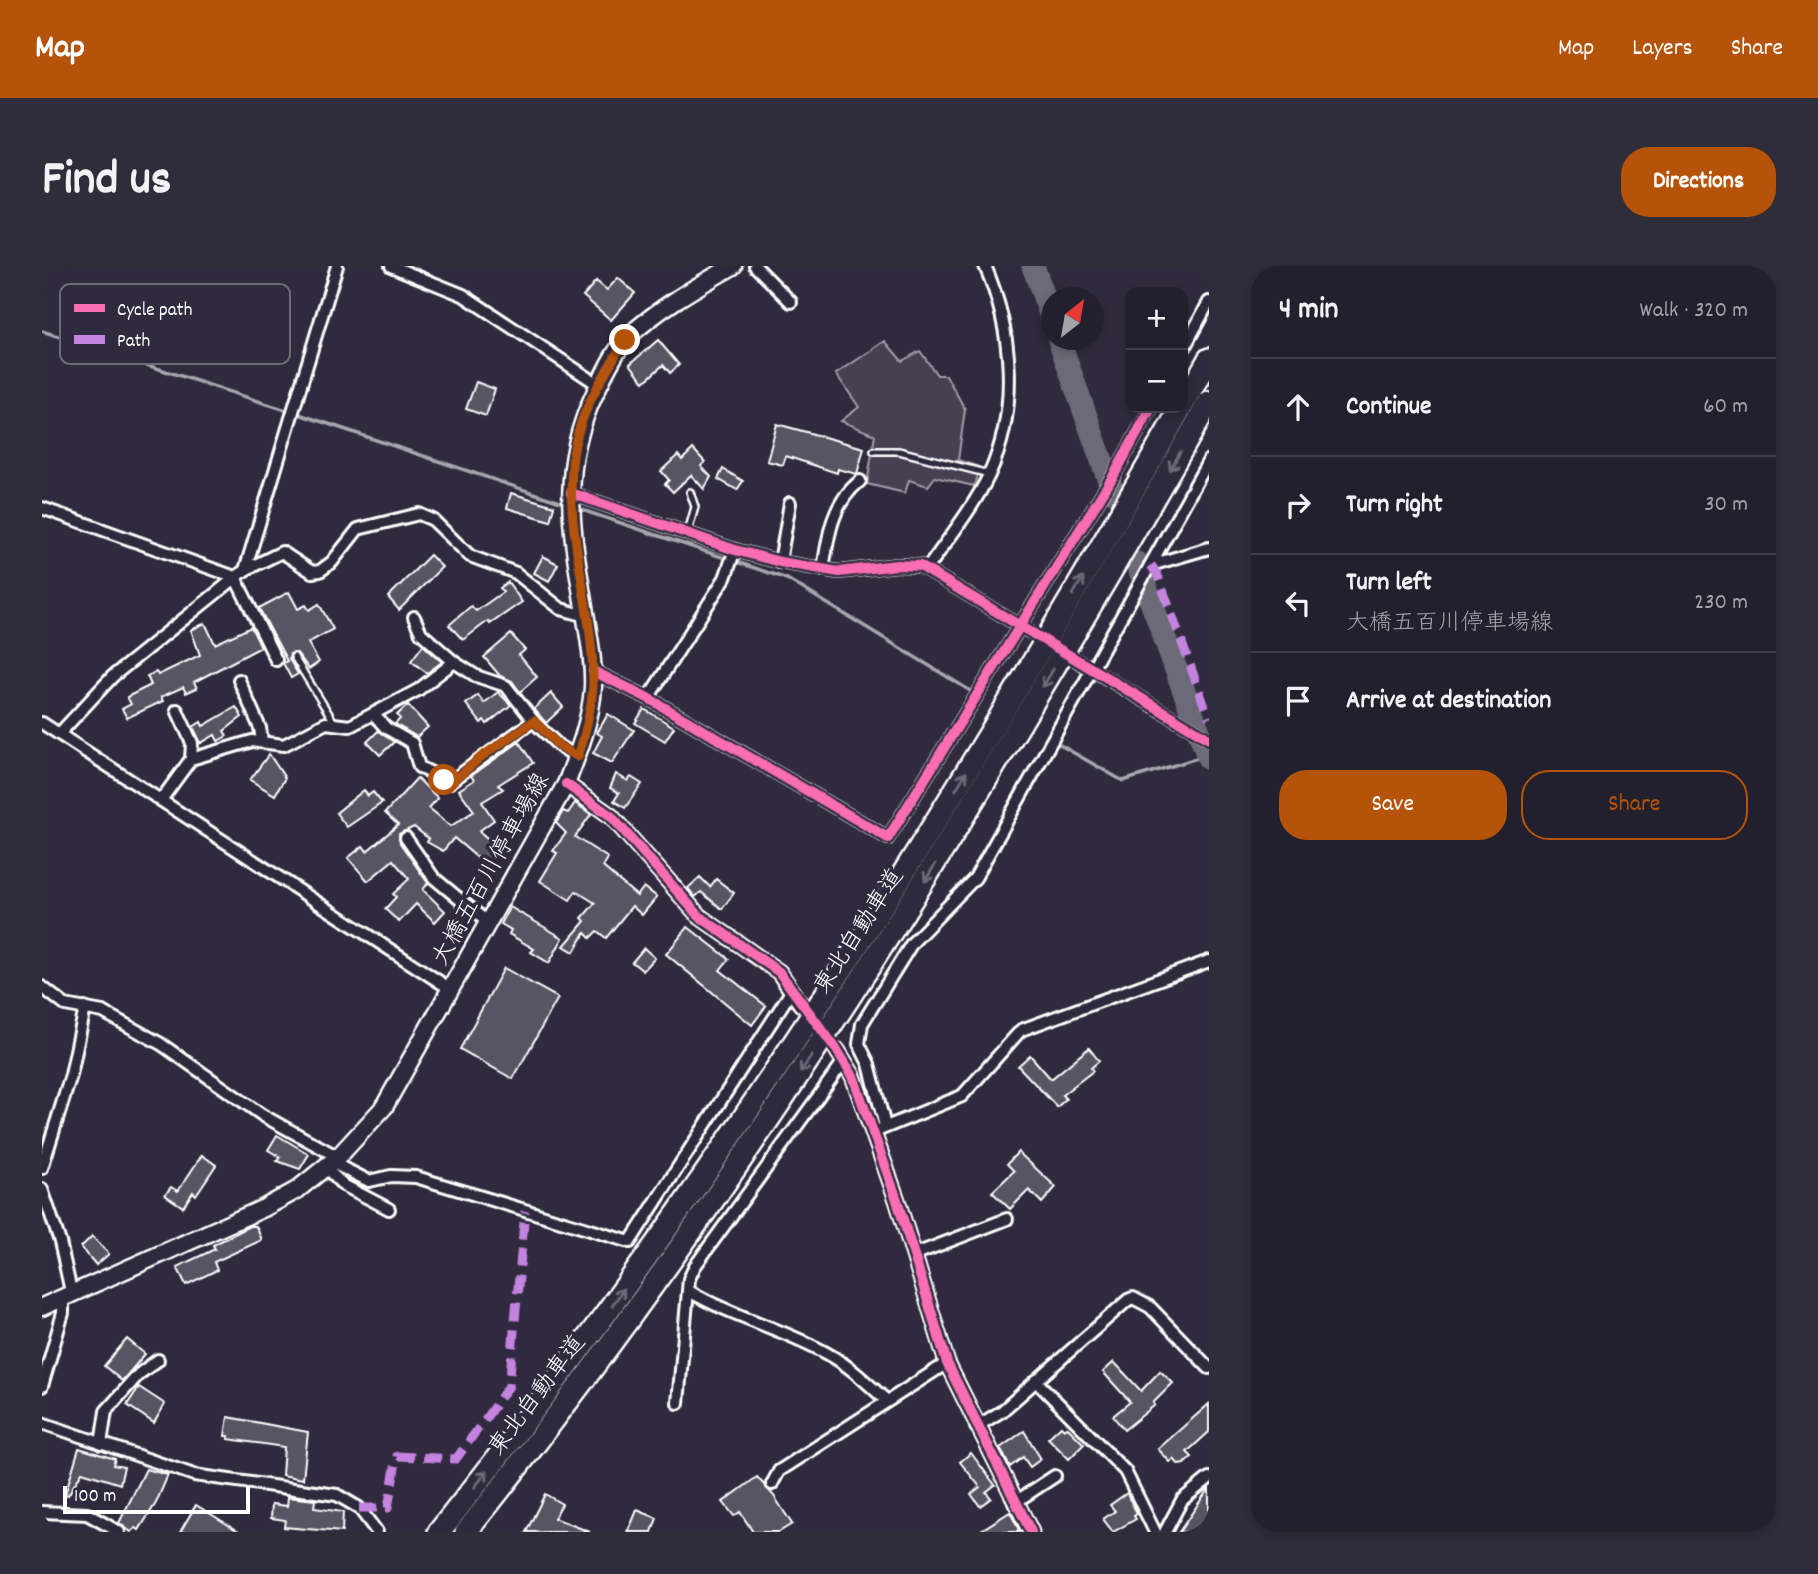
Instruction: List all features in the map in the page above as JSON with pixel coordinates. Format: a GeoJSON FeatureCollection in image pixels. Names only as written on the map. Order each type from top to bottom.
{"type":"FeatureCollection","features":[{"type":"Feature","properties":{"kind":"highway","name":"東北自動車道"},"geometry":{"type":"LineString","coordinates":[[1188,396],[1209,359]]}},
{"type":"Feature","properties":{"kind":"highway","name":"東北自動車道"},"geometry":{"type":"LineString","coordinates":[[466,1532],[628,1320],[708,1209],[887,942],[1049,677],[1209,402]]}},
{"type":"Feature","properties":{"kind":"highway","name":"東北自動車道"},"geometry":{"type":"LineString","coordinates":[[439,1532],[611,1307],[788,1053],[948,802],[1178,413]]}},
{"type":"Feature","properties":{"kind":"main road","name":"大橋五百川停車場線"},"geometry":{"type":"LineString","coordinates":[[42,1307],[264,1208],[296,1190],[332,1162],[384,1107],[452,990],[487,922],[566,784],[578,757],[590,706],[593,671],[571,502],[573,454],[598,385],[625,340],[686,293],[733,266]]}},
{"type":"Feature","properties":{"kind":"street"},"geometry":{"type":"LineString","coordinates":[[245,570],[337,266]]}},
{"type":"Feature","properties":{"kind":"street"},"geometry":{"type":"LineString","coordinates":[[391,266],[463,295],[598,385]]}},
{"type":"Feature","properties":{"kind":"street"},"geometry":{"type":"LineString","coordinates":[[755,266],[791,303]]}},
{"type":"Feature","properties":{"kind":"street"},"geometry":{"type":"LineString","coordinates":[[927,569],[989,474],[1010,390],[998,305],[985,266]]}},
{"type":"Feature","properties":{"kind":"street"},"geometry":{"type":"LineString","coordinates":[[1188,341],[1209,302]]}},
{"type":"Feature","properties":{"kind":"street"},"geometry":{"type":"LineString","coordinates":[[593,671],[648,698],[888,838],[1018,625],[1109,484],[1148,413]]}},
{"type":"Feature","properties":{"kind":"street"},"geometry":{"type":"LineString","coordinates":[[1031,1532],[976,1427],[947,1363],[879,1130],[869,1064],[859,1044],[862,1024],[912,943],[975,878],[1209,460]]}},
{"type":"Feature","properties":{"kind":"street"},"geometry":{"type":"LineString","coordinates":[[823,570],[826,545],[838,506],[842,498],[860,481]]}},
{"type":"Feature","properties":{"kind":"street"},"geometry":{"type":"LineString","coordinates":[[571,502],[688,533],[733,557],[823,570],[856,571],[907,565],[927,569],[1030,632]]}},
{"type":"Feature","properties":{"kind":"street"},"geometry":{"type":"LineString","coordinates":[[780,562],[790,503]]}},
{"type":"Feature","properties":{"kind":"street"},"geometry":{"type":"LineString","coordinates":[[42,508],[235,577],[276,660]]}},
{"type":"Feature","properties":{"kind":"street"},"geometry":{"type":"LineString","coordinates":[[59,734],[113,676],[245,570],[282,552],[312,572],[320,571],[332,562],[358,529],[419,514],[433,520],[470,556],[516,573],[561,609],[586,616]]}},
{"type":"Feature","properties":{"kind":"street"},"geometry":{"type":"LineString","coordinates":[[1149,567],[1209,548]]}},
{"type":"Feature","properties":{"kind":"street"},"geometry":{"type":"LineString","coordinates":[[648,698],[733,557]]}},
{"type":"Feature","properties":{"kind":"street"},"geometry":{"type":"LineString","coordinates":[[414,617],[421,633],[454,662],[476,676],[506,686],[534,721],[558,745],[578,757]]}},
{"type":"Feature","properties":{"kind":"street"},"geometry":{"type":"LineString","coordinates":[[1078,661],[1209,739]]}},
{"type":"Feature","properties":{"kind":"street"},"geometry":{"type":"LineString","coordinates":[[191,759],[243,743],[262,741],[284,745],[326,723],[350,726],[418,690],[454,662]]}},
{"type":"Feature","properties":{"kind":"street"},"geometry":{"type":"LineString","coordinates":[[239,680],[260,728],[262,741]]}},
{"type":"Feature","properties":{"kind":"street"},"geometry":{"type":"LineString","coordinates":[[161,800],[191,759],[192,743],[177,710]]}},
{"type":"Feature","properties":{"kind":"street"},"geometry":{"type":"LineString","coordinates":[[373,714],[386,728],[412,743],[419,767],[450,782],[534,721]]}},
{"type":"Feature","properties":{"kind":"street"},"geometry":{"type":"LineString","coordinates":[[42,723],[452,990]]}},
{"type":"Feature","properties":{"kind":"street"},"geometry":{"type":"LineString","coordinates":[[566,784],[611,816],[699,916],[779,972],[801,1003]]}},
{"type":"Feature","properties":{"kind":"street"},"geometry":{"type":"LineString","coordinates":[[405,838],[434,878],[487,922]]}},
{"type":"Feature","properties":{"kind":"street"},"geometry":{"type":"LineString","coordinates":[[879,1130],[962,1096],[1021,1030],[1209,961]]}},
{"type":"Feature","properties":{"kind":"street"},"geometry":{"type":"LineString","coordinates":[[42,986],[65,1005],[103,1012],[161,1044],[332,1162],[369,1181],[391,1176],[416,1177],[630,1242],[792,990]]}},
{"type":"Feature","properties":{"kind":"street"},"geometry":{"type":"LineString","coordinates":[[42,1168],[71,1075],[85,1008]]}},
{"type":"Feature","properties":{"kind":"street"},"geometry":{"type":"LineString","coordinates":[[678,1403],[689,1279],[695,1266],[841,1055],[879,1130]]}},
{"type":"Feature","properties":{"kind":"street"},"geometry":{"type":"LineString","coordinates":[[332,1162],[343,1185],[389,1209]]}},
{"type":"Feature","properties":{"kind":"street"},"geometry":{"type":"LineString","coordinates":[[42,1189],[60,1241],[67,1298],[42,1386]]}},
{"type":"Feature","properties":{"kind":"street"},"geometry":{"type":"LineString","coordinates":[[914,1255],[1007,1219]]}},
{"type":"Feature","properties":{"kind":"street"},"geometry":{"type":"LineString","coordinates":[[689,1291],[735,1316],[830,1355],[853,1370],[887,1401]]}},
{"type":"Feature","properties":{"kind":"street"},"geometry":{"type":"LineString","coordinates":[[976,1427],[1036,1381],[1133,1298],[1150,1307],[1209,1368]]}},
{"type":"Feature","properties":{"kind":"street"},"geometry":{"type":"LineString","coordinates":[[101,1444],[106,1411],[139,1374],[158,1360]]}},
{"type":"Feature","properties":{"kind":"street"},"geometry":{"type":"LineString","coordinates":[[772,1484],[779,1471],[947,1363]]}},
{"type":"Feature","properties":{"kind":"street"},"geometry":{"type":"LineString","coordinates":[[1036,1381],[1125,1471],[1155,1532]]}},
{"type":"Feature","properties":{"kind":"street"},"geometry":{"type":"LineString","coordinates":[[42,1423],[194,1475],[337,1495],[359,1508],[377,1532]]}},
{"type":"Feature","properties":{"kind":"street"},"geometry":{"type":"LineString","coordinates":[[1014,1503],[1055,1476]]}},
{"type":"Feature","properties":{"kind":"street"},"geometry":{"type":"LineString","coordinates":[[1165,1532],[1182,1500],[1209,1478]]}},
{"type":"Feature","properties":{"kind":"street"},"geometry":{"type":"LineString","coordinates":[[42,1512],[87,1514],[119,1532]]}},
{"type":"Feature","properties":{"kind":"lane"},"geometry":{"type":"LineString","coordinates":[[874,451],[900,451],[989,474]]}},
{"type":"Feature","properties":{"kind":"lane"},"geometry":{"type":"LineString","coordinates":[[688,533],[695,507],[690,492]]}},
{"type":"Feature","properties":{"kind":"lane"},"geometry":{"type":"LineString","coordinates":[[294,657],[334,722]]}},
{"type":"Feature","properties":{"kind":"shaded area"},"geometry":{"type":"Polygon","coordinates":[[[885,341],[902,361],[920,351],[937,375],[946,375],[965,409],[958,460],[979,467],[974,486],[935,477],[928,486],[909,480],[905,493],[867,484],[875,435],[841,421],[859,407],[836,374],[885,341]]]}},
{"type":"Feature","properties":{"kind":"building"},"geometry":{"type":"Polygon","coordinates":[[[618,278],[635,293],[611,320],[583,296],[596,281],[607,290],[618,278]]]}},
{"type":"Feature","properties":{"kind":"building"},"geometry":{"type":"Polygon","coordinates":[[[658,340],[679,365],[670,373],[663,365],[644,382],[630,364],[658,340]]]}},
{"type":"Feature","properties":{"kind":"building"},"geometry":{"type":"Polygon","coordinates":[[[476,382],[495,389],[486,416],[466,409],[476,382]]]}},
{"type":"Feature","properties":{"kind":"building"},"geometry":{"type":"Polygon","coordinates":[[[777,424],[864,448],[857,474],[838,469],[837,473],[786,456],[783,465],[767,461],[777,424]]]}},
{"type":"Feature","properties":{"kind":"building"},"geometry":{"type":"Polygon","coordinates":[[[693,449],[705,462],[701,466],[711,477],[704,489],[691,475],[673,492],[665,484],[669,480],[661,471],[678,455],[682,460],[693,449]]]}},
{"type":"Feature","properties":{"kind":"building"},"geometry":{"type":"Polygon","coordinates":[[[723,469],[743,481],[737,490],[718,479],[723,469]]]}},
{"type":"Feature","properties":{"kind":"building"},"geometry":{"type":"Polygon","coordinates":[[[511,493],[554,506],[550,521],[507,508],[511,493]]]}},
{"type":"Feature","properties":{"kind":"building"},"geometry":{"type":"Polygon","coordinates":[[[430,555],[442,567],[399,610],[388,597],[430,555]]]}},
{"type":"Feature","properties":{"kind":"building"},"geometry":{"type":"Polygon","coordinates":[[[543,556],[558,564],[549,581],[534,573],[543,556]]]}},
{"type":"Feature","properties":{"kind":"building"},"geometry":{"type":"Polygon","coordinates":[[[508,582],[522,602],[490,624],[488,621],[463,640],[449,625],[471,606],[476,611],[503,592],[500,588],[508,582]]]}},
{"type":"Feature","properties":{"kind":"building"},"geometry":{"type":"Polygon","coordinates":[[[289,592],[298,609],[306,605],[309,610],[319,604],[333,629],[308,643],[319,662],[309,669],[297,653],[290,654],[289,659],[298,674],[291,678],[283,663],[287,661],[259,608],[289,592]]]}},
{"type":"Feature","properties":{"kind":"building"},"geometry":{"type":"Polygon","coordinates":[[[205,623],[215,644],[251,627],[261,647],[194,682],[197,688],[186,693],[183,687],[161,697],[163,701],[127,718],[122,709],[131,704],[127,697],[151,685],[147,676],[156,672],[158,675],[200,655],[191,630],[205,623]]]}},
{"type":"Feature","properties":{"kind":"building"},"geometry":{"type":"Polygon","coordinates":[[[511,634],[525,650],[519,655],[537,677],[520,692],[512,681],[500,676],[484,657],[511,634]]]}},
{"type":"Feature","properties":{"kind":"building"},"geometry":{"type":"Polygon","coordinates":[[[423,645],[442,662],[427,673],[411,661],[423,645]]]}},
{"type":"Feature","properties":{"kind":"building"},"geometry":{"type":"Polygon","coordinates":[[[498,692],[511,705],[487,724],[484,720],[481,723],[466,704],[478,695],[484,703],[498,692]]]}},
{"type":"Feature","properties":{"kind":"building"},"geometry":{"type":"Polygon","coordinates":[[[551,693],[563,707],[546,723],[534,709],[551,693]]]}},
{"type":"Feature","properties":{"kind":"building"},"geometry":{"type":"Polygon","coordinates":[[[408,705],[428,727],[417,737],[395,724],[400,719],[397,715],[408,705]]]}},
{"type":"Feature","properties":{"kind":"building"},"geometry":{"type":"Polygon","coordinates":[[[236,707],[242,717],[224,731],[227,736],[218,741],[215,735],[201,743],[193,727],[201,722],[203,726],[236,707]]]}},
{"type":"Feature","properties":{"kind":"building"},"geometry":{"type":"Polygon","coordinates":[[[644,709],[674,727],[665,741],[635,723],[644,709]]]}},
{"type":"Feature","properties":{"kind":"building"},"geometry":{"type":"Polygon","coordinates":[[[608,714],[634,730],[612,763],[593,753],[602,736],[597,733],[608,714]]]}},
{"type":"Feature","properties":{"kind":"building"},"geometry":{"type":"Polygon","coordinates":[[[378,731],[394,742],[380,755],[367,742],[378,731]]]}},
{"type":"Feature","properties":{"kind":"building"},"geometry":{"type":"Polygon","coordinates":[[[519,742],[533,763],[498,785],[503,789],[482,802],[494,820],[479,831],[501,850],[487,866],[454,838],[443,851],[427,842],[429,839],[414,827],[399,834],[400,843],[428,883],[423,890],[445,911],[435,922],[416,904],[399,922],[385,909],[396,897],[393,894],[409,879],[393,860],[368,881],[348,858],[363,846],[367,851],[398,825],[385,813],[417,778],[438,798],[429,808],[451,826],[474,811],[459,790],[474,780],[471,776],[519,742]]]}},
{"type":"Feature","properties":{"kind":"building"},"geometry":{"type":"Polygon","coordinates":[[[269,754],[285,778],[275,795],[250,780],[269,754]]]}},
{"type":"Feature","properties":{"kind":"building"},"geometry":{"type":"Polygon","coordinates":[[[616,774],[628,781],[631,777],[642,784],[625,808],[614,801],[619,793],[610,788],[616,774]]]}},
{"type":"Feature","properties":{"kind":"building"},"geometry":{"type":"Polygon","coordinates":[[[535,777],[545,783],[538,795],[528,789],[535,777]]]}},
{"type":"Feature","properties":{"kind":"building"},"geometry":{"type":"Polygon","coordinates":[[[364,790],[368,796],[373,792],[382,803],[347,827],[336,813],[364,790]]]}},
{"type":"Feature","properties":{"kind":"building"},"geometry":{"type":"Polygon","coordinates":[[[575,803],[591,814],[575,837],[608,858],[603,867],[637,896],[644,887],[657,897],[642,915],[632,906],[606,938],[597,931],[590,938],[585,933],[574,952],[564,946],[585,921],[582,918],[595,903],[576,891],[570,900],[540,881],[557,853],[553,851],[566,833],[556,823],[563,811],[568,813],[575,803]]]}},
{"type":"Feature","properties":{"kind":"building"},"geometry":{"type":"Polygon","coordinates":[[[700,877],[710,887],[716,879],[734,893],[722,909],[701,892],[695,897],[688,888],[700,877]]]}},
{"type":"Feature","properties":{"kind":"building"},"geometry":{"type":"Polygon","coordinates":[[[510,907],[563,938],[549,963],[531,952],[534,949],[509,934],[511,930],[501,924],[510,907]]]}},
{"type":"Feature","properties":{"kind":"building"},"geometry":{"type":"Polygon","coordinates":[[[688,927],[729,959],[720,970],[766,1006],[752,1025],[666,954],[688,927]]]}},
{"type":"Feature","properties":{"kind":"building"},"geometry":{"type":"Polygon","coordinates":[[[644,948],[655,958],[643,971],[632,962],[644,948]]]}},
{"type":"Feature","properties":{"kind":"building"},"geometry":{"type":"Polygon","coordinates":[[[504,968],[558,998],[513,1079],[460,1049],[504,968]]]}},
{"type":"Feature","properties":{"kind":"building"},"geometry":{"type":"Polygon","coordinates":[[[1089,1048],[1099,1061],[1091,1068],[1093,1071],[1062,1095],[1066,1099],[1057,1107],[1018,1066],[1030,1055],[1051,1079],[1089,1048]]]}},
{"type":"Feature","properties":{"kind":"building"},"geometry":{"type":"Polygon","coordinates":[[[277,1135],[309,1154],[300,1169],[277,1161],[280,1157],[268,1150],[277,1135]]]}},
{"type":"Feature","properties":{"kind":"building"},"geometry":{"type":"Polygon","coordinates":[[[1018,1152],[1056,1187],[1042,1203],[1029,1190],[1010,1209],[992,1192],[1014,1171],[1007,1164],[1018,1152]]]}},
{"type":"Feature","properties":{"kind":"building"},"geometry":{"type":"Polygon","coordinates":[[[202,1155],[216,1165],[196,1195],[193,1192],[183,1207],[165,1195],[171,1187],[178,1191],[202,1155]]]}},
{"type":"Feature","properties":{"kind":"building"},"geometry":{"type":"Polygon","coordinates":[[[250,1226],[256,1226],[262,1240],[214,1262],[217,1270],[186,1285],[177,1267],[215,1249],[213,1245],[250,1226]]]}},
{"type":"Feature","properties":{"kind":"building"},"geometry":{"type":"Polygon","coordinates":[[[92,1236],[109,1254],[96,1265],[81,1247],[92,1236]]]}},
{"type":"Feature","properties":{"kind":"building"},"geometry":{"type":"Polygon","coordinates":[[[127,1339],[145,1354],[122,1381],[104,1366],[127,1339]]]}},
{"type":"Feature","properties":{"kind":"building"},"geometry":{"type":"Polygon","coordinates":[[[1114,1362],[1141,1391],[1160,1371],[1173,1383],[1153,1403],[1155,1405],[1124,1430],[1113,1416],[1130,1402],[1103,1372],[1114,1362]]]}},
{"type":"Feature","properties":{"kind":"building"},"geometry":{"type":"Polygon","coordinates":[[[139,1387],[165,1404],[154,1423],[127,1405],[139,1387]]]}},
{"type":"Feature","properties":{"kind":"building"},"geometry":{"type":"Polygon","coordinates":[[[1209,1404],[1209,1432],[1187,1452],[1192,1457],[1184,1464],[1179,1465],[1174,1459],[1170,1462],[1158,1449],[1209,1404]]]}},
{"type":"Feature","properties":{"kind":"building"},"geometry":{"type":"Polygon","coordinates":[[[228,1417],[308,1432],[303,1479],[282,1475],[284,1447],[228,1439],[229,1436],[225,1436],[228,1417]]]}},
{"type":"Feature","properties":{"kind":"building"},"geometry":{"type":"Polygon","coordinates":[[[1061,1426],[1064,1429],[1067,1427],[1084,1444],[1069,1459],[1048,1438],[1061,1426]]]}},
{"type":"Feature","properties":{"kind":"building"},"geometry":{"type":"Polygon","coordinates":[[[1024,1431],[1041,1459],[1030,1467],[1023,1457],[1010,1467],[1000,1448],[1024,1431]]]}},
{"type":"Feature","properties":{"kind":"building"},"geometry":{"type":"Polygon","coordinates":[[[79,1448],[115,1459],[113,1465],[124,1467],[120,1484],[82,1472],[68,1495],[65,1494],[79,1448]]]}},
{"type":"Feature","properties":{"kind":"building"},"geometry":{"type":"Polygon","coordinates":[[[971,1453],[995,1485],[986,1492],[991,1498],[980,1506],[971,1494],[980,1487],[960,1462],[971,1453]]]}},
{"type":"Feature","properties":{"kind":"building"},"geometry":{"type":"Polygon","coordinates":[[[146,1469],[168,1475],[156,1503],[139,1530],[136,1528],[131,1532],[119,1523],[146,1469]]]}},
{"type":"Feature","properties":{"kind":"building"},"geometry":{"type":"Polygon","coordinates":[[[757,1477],[774,1496],[792,1524],[779,1532],[753,1532],[740,1512],[734,1516],[723,1502],[757,1477]]]}},
{"type":"Feature","properties":{"kind":"building"},"geometry":{"type":"Polygon","coordinates":[[[1209,1488],[1209,1515],[1204,1523],[1209,1526],[1209,1532],[1179,1532],[1209,1488]]]}},
{"type":"Feature","properties":{"kind":"building"},"geometry":{"type":"Polygon","coordinates":[[[1127,1493],[1137,1514],[1134,1516],[1136,1519],[1113,1532],[1103,1519],[1115,1511],[1110,1505],[1127,1493]]]}},
{"type":"Feature","properties":{"kind":"building"},"geometry":{"type":"Polygon","coordinates":[[[545,1494],[562,1504],[554,1518],[590,1532],[526,1532],[545,1494]]]}},
{"type":"Feature","properties":{"kind":"building"},"geometry":{"type":"Polygon","coordinates":[[[288,1497],[315,1500],[314,1508],[343,1512],[342,1532],[284,1527],[285,1520],[271,1518],[272,1504],[287,1506],[288,1497]]]}},
{"type":"Feature","properties":{"kind":"building"},"geometry":{"type":"Polygon","coordinates":[[[196,1505],[240,1532],[180,1532],[196,1505]]]}},
{"type":"Feature","properties":{"kind":"building"},"geometry":{"type":"Polygon","coordinates":[[[637,1510],[657,1518],[652,1532],[628,1532],[637,1510]]]}},
{"type":"Feature","properties":{"kind":"building"},"geometry":{"type":"Polygon","coordinates":[[[1010,1512],[1020,1532],[978,1532],[1010,1512]]]}},
{"type":"Feature","properties":{"kind":"waterway"},"geometry":{"type":"LineString","coordinates":[[1033,266],[1041,288]]}},
{"type":"Feature","properties":{"kind":"waterway"},"geometry":{"type":"LineString","coordinates":[[42,331],[60,337]]}},
{"type":"Feature","properties":{"kind":"waterway"},"geometry":{"type":"LineString","coordinates":[[1063,350],[1113,492]]}},
{"type":"Feature","properties":{"kind":"waterway"},"geometry":{"type":"LineString","coordinates":[[144,364],[286,410]]}},
{"type":"Feature","properties":{"kind":"waterway"},"geometry":{"type":"LineString","coordinates":[[299,414],[566,504]]}},
{"type":"Feature","properties":{"kind":"waterway"},"geometry":{"type":"LineString","coordinates":[[576,508],[787,579],[969,690]]}},
{"type":"Feature","properties":{"kind":"waterway"},"geometry":{"type":"LineString","coordinates":[[1137,563],[1209,759]]}},
{"type":"Feature","properties":{"kind":"waterway"},"geometry":{"type":"LineString","coordinates":[[1060,745],[1123,781],[1207,755]]}},
{"type":"Feature","properties":{"kind":"marked path"},"geometry":{"type":"LineString","coordinates":[[1151,565],[1158,576],[1209,718]]}},
{"type":"Feature","properties":{"kind":"marked path"},"geometry":{"type":"LineString","coordinates":[[359,1508],[388,1508],[397,1456],[456,1459],[509,1386],[525,1211]]}},
{"type":"Feature","properties":{"kind":"cycle path"},"geometry":{"type":"LineString","coordinates":[[593,671],[648,698],[888,838],[1114,475],[1148,413]]}},
{"type":"Feature","properties":{"kind":"cycle path"},"geometry":{"type":"LineString","coordinates":[[571,493],[735,550],[780,562],[839,572],[897,565],[920,566],[1209,739]]}},
{"type":"Feature","properties":{"kind":"cycle path"},"geometry":{"type":"LineString","coordinates":[[566,784],[611,816],[699,916],[779,972],[837,1050],[853,1076],[897,1200],[947,1363],[1031,1532]]}},
{"type":"Feature","properties":{"kind":"route"},"geometry":{"type":"LineString","coordinates":[[444,780],[455,780],[481,757],[534,721],[558,745],[578,757],[590,706],[593,671],[573,534],[573,454],[579,431],[598,385],[625,340]]}}]}
